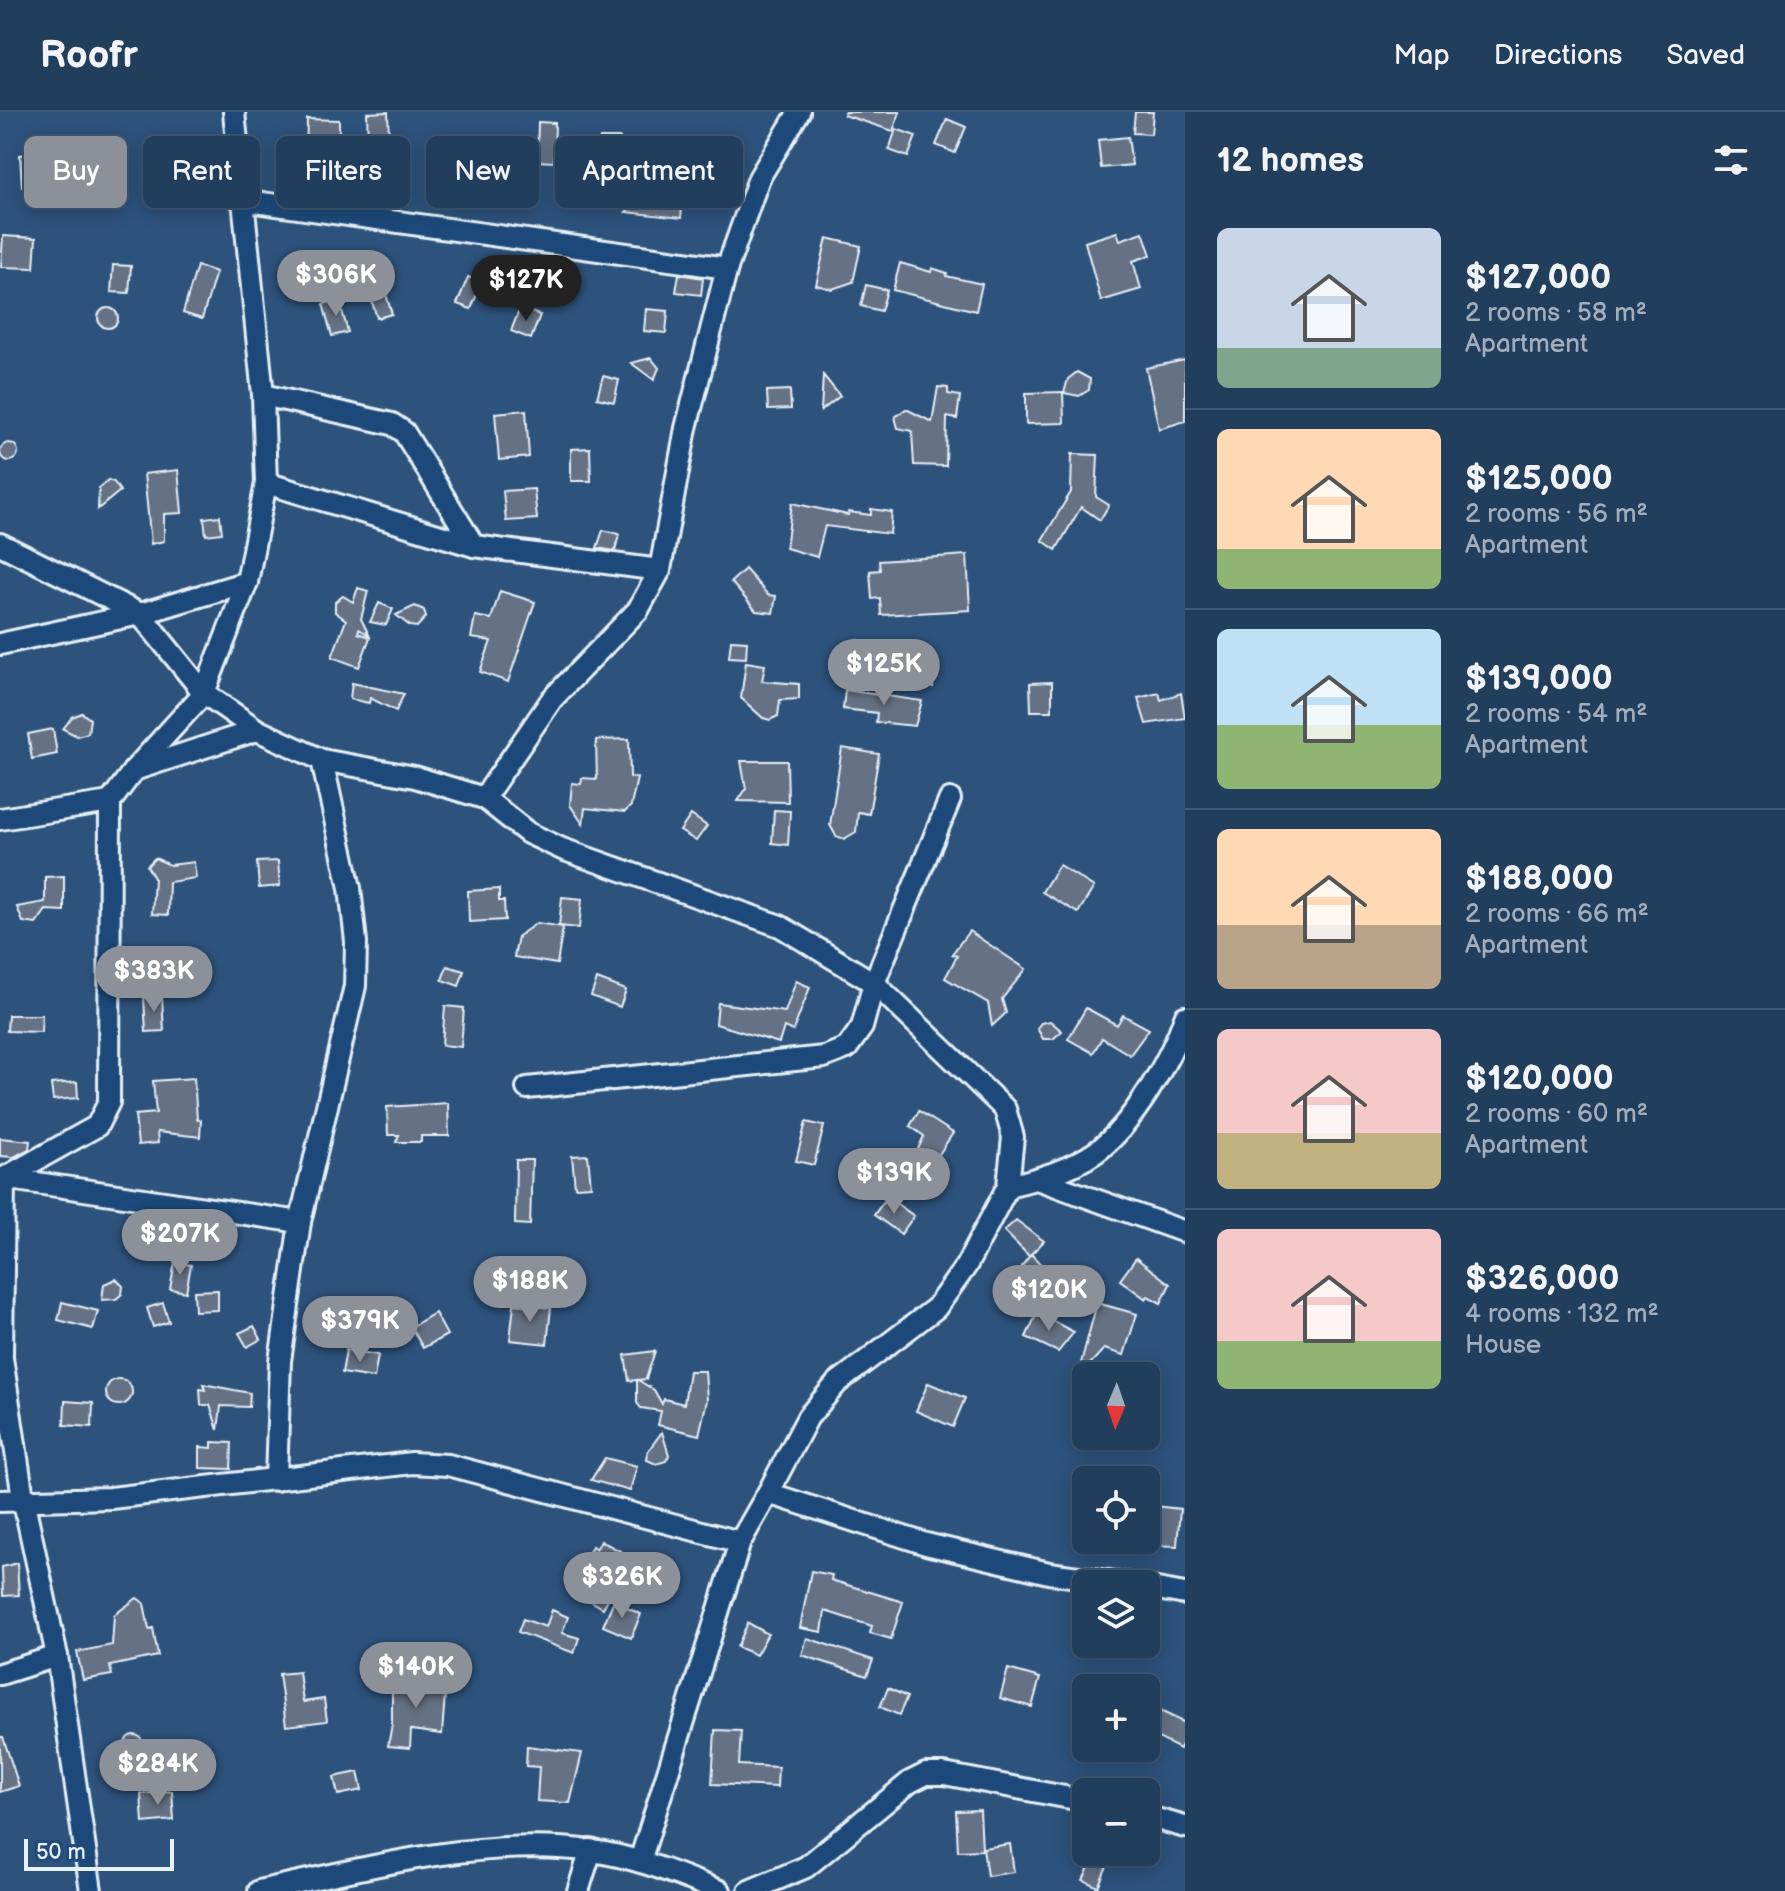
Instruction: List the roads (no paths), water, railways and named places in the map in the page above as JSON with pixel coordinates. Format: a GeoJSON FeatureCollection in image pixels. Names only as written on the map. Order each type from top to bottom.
{"type":"FeatureCollection","features":[{"type":"Feature","properties":{"kind":"street"},"geometry":{"type":"LineString","coordinates":[[234,112],[236,136]]}},
{"type":"Feature","properties":{"kind":"street"},"geometry":{"type":"LineString","coordinates":[[484,798],[552,699],[638,610],[660,570],[686,428],[727,268],[759,178],[799,112]]}},
{"type":"Feature","properties":{"kind":"street"},"geometry":{"type":"LineString","coordinates":[[260,203],[727,268]]}},
{"type":"Feature","properties":{"kind":"street"},"geometry":{"type":"LineString","coordinates":[[2,1178],[97,1126],[109,1102],[110,802],[134,770],[204,693],[247,582],[266,483],[263,395],[241,208]]}},
{"type":"Feature","properties":{"kind":"street"},"geometry":{"type":"LineString","coordinates":[[263,395],[392,424],[404,432],[474,546]]}},
{"type":"Feature","properties":{"kind":"street"},"geometry":{"type":"LineString","coordinates":[[266,483],[474,546],[660,570]]}},
{"type":"Feature","properties":{"kind":"street"},"geometry":{"type":"LineString","coordinates":[[0,544],[140,614],[204,693],[257,730],[322,760],[415,777],[484,798],[528,833],[562,849],[780,926],[874,983],[1005,1109],[1013,1137],[1008,1186],[966,1266],[936,1308],[837,1383],[808,1417],[740,1542],[640,1861]]}},
{"type":"Feature","properties":{"kind":"street"},"geometry":{"type":"LineString","coordinates":[[0,644],[140,614],[247,582]]}},
{"type":"Feature","properties":{"kind":"street"},"geometry":{"type":"LineString","coordinates":[[134,770],[257,730]]}},
{"type":"Feature","properties":{"kind":"street"},"geometry":{"type":"LineString","coordinates":[[276,1480],[280,1361],[300,1222],[355,986],[356,942],[350,888],[322,760]]}},
{"type":"Feature","properties":{"kind":"street"},"geometry":{"type":"LineString","coordinates":[[527,1088],[824,1057],[847,1048],[862,1027],[874,983],[950,799]]}},
{"type":"Feature","properties":{"kind":"street"},"geometry":{"type":"LineString","coordinates":[[0,819],[110,802]]}},
{"type":"Feature","properties":{"kind":"street"},"geometry":{"type":"LineString","coordinates":[[1008,1186],[1037,1179],[1095,1152],[1113,1136],[1177,1043],[1185,1017]]}},
{"type":"Feature","properties":{"kind":"street"},"geometry":{"type":"LineString","coordinates":[[2,1178],[300,1222]]}},
{"type":"Feature","properties":{"kind":"street"},"geometry":{"type":"LineString","coordinates":[[2,1178],[2,1358],[23,1498],[57,1656],[91,1891]]}},
{"type":"Feature","properties":{"kind":"street"},"geometry":{"type":"LineString","coordinates":[[1037,1179],[1185,1232]]}},
{"type":"Feature","properties":{"kind":"street"},"geometry":{"type":"LineString","coordinates":[[0,1501],[111,1498],[412,1463],[448,1465],[740,1542]]}},
{"type":"Feature","properties":{"kind":"street"},"geometry":{"type":"LineString","coordinates":[[768,1493],[926,1544],[1072,1576]]}},
{"type":"Feature","properties":{"kind":"street"},"geometry":{"type":"LineString","coordinates":[[1160,1590],[1185,1594]]}},
{"type":"Feature","properties":{"kind":"street"},"geometry":{"type":"LineString","coordinates":[[0,1674],[57,1656]]}},
{"type":"Feature","properties":{"kind":"street"},"geometry":{"type":"LineString","coordinates":[[749,1891],[806,1867],[910,1782],[926,1774],[944,1774],[1072,1798]]}},
{"type":"Feature","properties":{"kind":"street"},"geometry":{"type":"LineString","coordinates":[[1160,1820],[1185,1827]]}},
{"type":"Feature","properties":{"kind":"street"},"geometry":{"type":"LineString","coordinates":[[259,1891],[395,1862],[548,1848],[591,1850],[640,1861],[720,1891]]}},
{"type":"Feature","properties":{"kind":"street"},"geometry":{"type":"LineString","coordinates":[[578,1891],[591,1850]]}}]}
